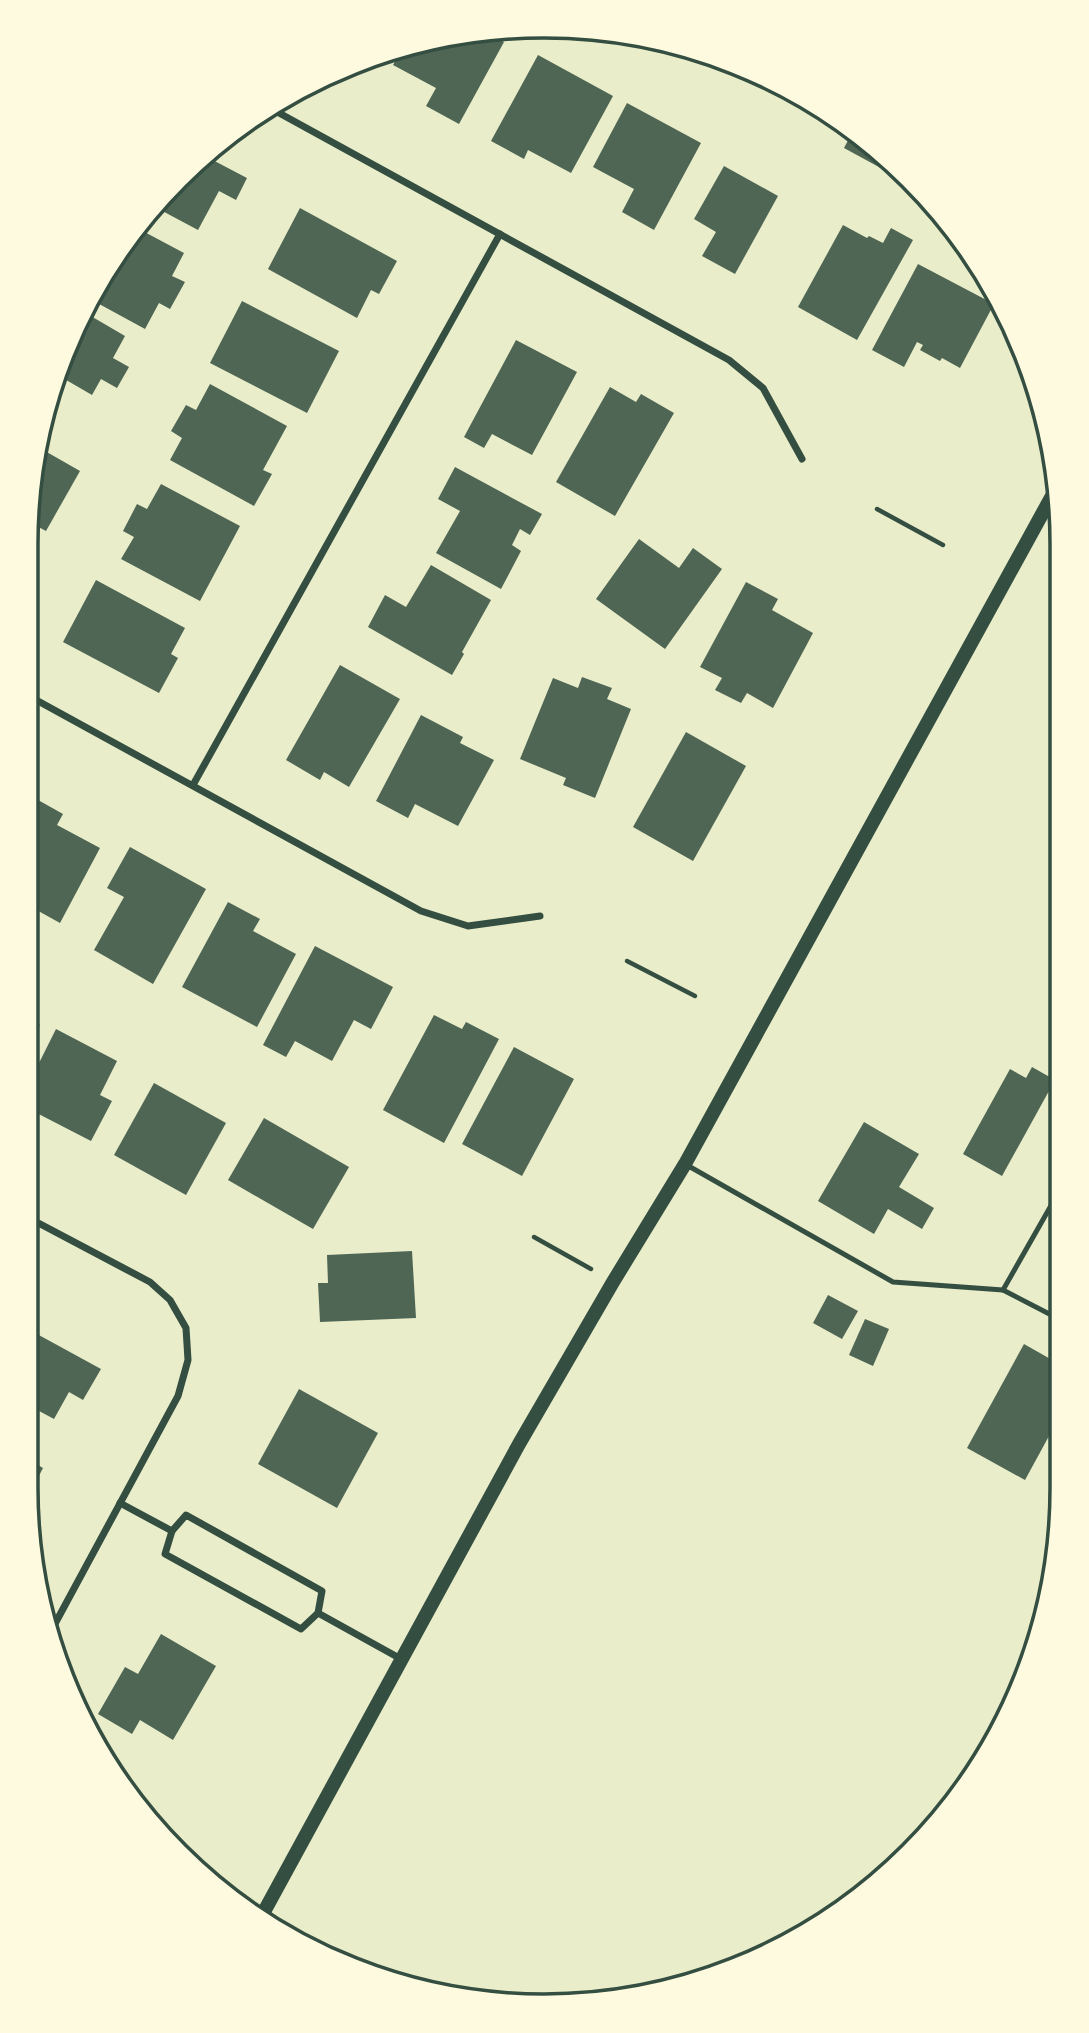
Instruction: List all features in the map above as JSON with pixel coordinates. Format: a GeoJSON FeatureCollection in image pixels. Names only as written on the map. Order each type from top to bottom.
{"type":"FeatureCollection","features":[{"type":"Feature","properties":{"kind":"main road"},"geometry":{"type":"LineString","coordinates":[[265,1910],[519,1444],[685,1164],[1048,503]]}},
{"type":"Feature","properties":{"kind":"street"},"geometry":{"type":"LineString","coordinates":[[280,113],[729,360],[763,388],[802,459]]}},
{"type":"Feature","properties":{"kind":"street"},"geometry":{"type":"LineString","coordinates":[[194,785],[500,234]]}},
{"type":"Feature","properties":{"kind":"street"},"geometry":{"type":"LineString","coordinates":[[38,701],[421,911],[468,926],[540,916]]}},
{"type":"Feature","properties":{"kind":"street"},"geometry":{"type":"LineString","coordinates":[[38,1223],[150,1282],[170,1300],[186,1328],[188,1360],[178,1396],[57,1621]]}},
{"type":"Feature","properties":{"kind":"street"},"geometry":{"type":"LineString","coordinates":[[120,1503],[172,1531]]}},
{"type":"Feature","properties":{"kind":"street"},"geometry":{"type":"LineString","coordinates":[[186,1516],[322,1591],[318,1613],[301,1629],[165,1554],[172,1531],[186,1516]]}},
{"type":"Feature","properties":{"kind":"street"},"geometry":{"type":"LineString","coordinates":[[318,1613],[401,1659]]}},
{"type":"Feature","properties":{"kind":"lane"},"geometry":{"type":"LineString","coordinates":[[685,1164],[893,1282],[1003,1290],[1050,1314]]}},
{"type":"Feature","properties":{"kind":"lane"},"geometry":{"type":"LineString","coordinates":[[1003,1290],[1050,1207]]}},
{"type":"Feature","properties":{"kind":"path"},"geometry":{"type":"LineString","coordinates":[[877,509],[943,545]]}},
{"type":"Feature","properties":{"kind":"path"},"geometry":{"type":"LineString","coordinates":[[627,961],[695,996]]}},
{"type":"Feature","properties":{"kind":"path"},"geometry":{"type":"LineString","coordinates":[[534,1237],[613,1282]]}},
{"type":"Feature","properties":{"kind":"building"},"geometry":{"type":"Polygon","coordinates":[[[504,42],[459,124],[426,106],[436,88],[393,65],[395,61],[446,48],[504,42]]]}},
{"type":"Feature","properties":{"kind":"building"},"geometry":{"type":"Polygon","coordinates":[[[538,55],[613,96],[571,173],[528,150],[524,159],[491,141],[538,55]]]}},
{"type":"Feature","properties":{"kind":"building"},"geometry":{"type":"Polygon","coordinates":[[[627,103],[701,143],[654,230],[622,212],[634,189],[593,167],[627,103]]]}},
{"type":"Feature","properties":{"kind":"building"},"geometry":{"type":"Polygon","coordinates":[[[848,140],[884,170],[844,148],[848,140]]]}},
{"type":"Feature","properties":{"kind":"building"},"geometry":{"type":"Polygon","coordinates":[[[215,161],[247,178],[236,200],[219,191],[198,230],[163,212],[215,161]]]}},
{"type":"Feature","properties":{"kind":"building"},"geometry":{"type":"Polygon","coordinates":[[[724,166],[778,196],[735,274],[702,256],[716,232],[694,219],[724,166]]]}},
{"type":"Feature","properties":{"kind":"building"},"geometry":{"type":"Polygon","coordinates":[[[300,208],[397,261],[379,294],[371,290],[357,318],[268,269],[300,208]]]}},
{"type":"Feature","properties":{"kind":"building"},"geometry":{"type":"Polygon","coordinates":[[[843,225],[883,243],[891,228],[913,240],[857,340],[798,307],[843,225]]]}},
{"type":"Feature","properties":{"kind":"building"},"geometry":{"type":"Polygon","coordinates":[[[146,233],[184,253],[172,276],[185,282],[170,309],[159,303],[145,329],[99,304],[146,233]]]}},
{"type":"Feature","properties":{"kind":"building"},"geometry":{"type":"Polygon","coordinates":[[[918,264],[987,301],[992,309],[960,368],[920,350],[923,345],[917,342],[904,367],[872,350],[918,264]]]}},
{"type":"Feature","properties":{"kind":"building"},"geometry":{"type":"Polygon","coordinates":[[[242,301],[339,351],[307,413],[210,363],[242,301]]]}},
{"type":"Feature","properties":{"kind":"building"},"geometry":{"type":"Polygon","coordinates":[[[93,317],[125,336],[113,358],[129,367],[117,388],[101,379],[92,395],[66,380],[93,317]]]}},
{"type":"Feature","properties":{"kind":"building"},"geometry":{"type":"Polygon","coordinates":[[[516,340],[577,372],[532,455],[492,434],[484,448],[464,437],[516,340]]]}},
{"type":"Feature","properties":{"kind":"building"},"geometry":{"type":"Polygon","coordinates":[[[210,384],[287,426],[263,470],[272,474],[254,506],[170,460],[182,438],[171,431],[186,405],[196,410],[210,384]]]}},
{"type":"Feature","properties":{"kind":"building"},"geometry":{"type":"Polygon","coordinates":[[[610,387],[636,402],[641,394],[674,413],[615,516],[556,482],[610,387]]]}},
{"type":"Feature","properties":{"kind":"building"},"geometry":{"type":"Polygon","coordinates":[[[47,452],[80,471],[46,531],[39,527],[47,452]]]}},
{"type":"Feature","properties":{"kind":"building"},"geometry":{"type":"Polygon","coordinates":[[[455,467],[542,514],[530,535],[520,529],[512,545],[521,551],[501,589],[436,553],[460,511],[438,499],[455,467]]]}},
{"type":"Feature","properties":{"kind":"building"},"geometry":{"type":"Polygon","coordinates":[[[161,484],[240,526],[200,601],[121,559],[134,537],[123,531],[137,504],[147,509],[161,484]]]}},
{"type":"Feature","properties":{"kind":"building"},"geometry":{"type":"Polygon","coordinates":[[[639,539],[679,568],[693,548],[722,569],[665,649],[596,599],[639,539]]]}},
{"type":"Feature","properties":{"kind":"building"},"geometry":{"type":"Polygon","coordinates":[[[431,565],[491,600],[452,675],[368,627],[385,595],[406,607],[431,565]]]}},
{"type":"Feature","properties":{"kind":"building"},"geometry":{"type":"Polygon","coordinates":[[[96,580],[185,628],[171,654],[178,658],[159,693],[63,642],[96,580]]]}},
{"type":"Feature","properties":{"kind":"building"},"geometry":{"type":"Polygon","coordinates":[[[746,582],[778,599],[772,610],[813,633],[773,708],[747,693],[741,703],[715,690],[722,678],[700,667],[746,582]]]}},
{"type":"Feature","properties":{"kind":"building"},"geometry":{"type":"Polygon","coordinates":[[[340,665],[400,699],[349,787],[324,772],[320,780],[286,760],[340,665]]]}},
{"type":"Feature","properties":{"kind":"building"},"geometry":{"type":"Polygon","coordinates":[[[582,677],[612,688],[607,699],[631,709],[595,798],[563,785],[566,778],[520,759],[553,678],[578,688],[582,677]]]}},
{"type":"Feature","properties":{"kind":"building"},"geometry":{"type":"Polygon","coordinates":[[[421,715],[463,737],[460,743],[494,760],[458,826],[415,804],[408,818],[376,801],[421,715]]]}},
{"type":"Feature","properties":{"kind":"building"},"geometry":{"type":"Polygon","coordinates":[[[686,732],[746,766],[693,861],[633,827],[686,732]]]}},
{"type":"Feature","properties":{"kind":"building"},"geometry":{"type":"Polygon","coordinates":[[[38,800],[63,814],[57,825],[100,848],[60,923],[38,911],[38,800]]]}},
{"type":"Feature","properties":{"kind":"building"},"geometry":{"type":"Polygon","coordinates":[[[130,847],[206,889],[153,984],[94,950],[124,897],[107,888],[130,847]]]}},
{"type":"Feature","properties":{"kind":"building"},"geometry":{"type":"Polygon","coordinates":[[[228,902],[260,919],[253,931],[296,954],[257,1027],[182,987],[228,902]]]}},
{"type":"Feature","properties":{"kind":"building"},"geometry":{"type":"Polygon","coordinates":[[[315,946],[393,987],[371,1029],[354,1020],[332,1061],[295,1041],[286,1057],[263,1045],[315,946]]]}},
{"type":"Feature","properties":{"kind":"building"},"geometry":{"type":"Polygon","coordinates":[[[434,1015],[462,1029],[466,1022],[499,1039],[444,1143],[383,1110],[434,1015]]]}},
{"type":"Feature","properties":{"kind":"building"},"geometry":{"type":"Polygon","coordinates":[[[56,1029],[117,1061],[100,1095],[112,1101],[91,1141],[38,1114],[38,1065],[56,1029]]]}},
{"type":"Feature","properties":{"kind":"building"},"geometry":{"type":"Polygon","coordinates":[[[514,1047],[574,1079],[522,1176],[462,1144],[514,1047]]]}},
{"type":"Feature","properties":{"kind":"building"},"geometry":{"type":"Polygon","coordinates":[[[1032,1067],[1050,1077],[1050,1089],[1002,1176],[963,1154],[1010,1069],[1026,1078],[1032,1067]]]}},
{"type":"Feature","properties":{"kind":"building"},"geometry":{"type":"Polygon","coordinates":[[[154,1083],[226,1123],[186,1195],[114,1155],[154,1083]]]}},
{"type":"Feature","properties":{"kind":"building"},"geometry":{"type":"Polygon","coordinates":[[[264,1118],[349,1167],[313,1229],[228,1180],[264,1118]]]}},
{"type":"Feature","properties":{"kind":"building"},"geometry":{"type":"Polygon","coordinates":[[[864,1122],[919,1154],[899,1187],[934,1208],[922,1229],[888,1209],[874,1234],[818,1201],[864,1122]]]}},
{"type":"Feature","properties":{"kind":"building"},"geometry":{"type":"Polygon","coordinates":[[[412,1251],[416,1318],[320,1322],[318,1283],[328,1283],[327,1255],[412,1251]]]}},
{"type":"Feature","properties":{"kind":"building"},"geometry":{"type":"Polygon","coordinates":[[[828,1295],[858,1311],[842,1339],[813,1323],[828,1295]]]}},
{"type":"Feature","properties":{"kind":"building"},"geometry":{"type":"Polygon","coordinates":[[[865,1319],[889,1329],[873,1366],[849,1355],[865,1319]]]}},
{"type":"Feature","properties":{"kind":"building"},"geometry":{"type":"Polygon","coordinates":[[[38,1335],[101,1369],[83,1400],[69,1392],[54,1419],[38,1410],[38,1335]]]}},
{"type":"Feature","properties":{"kind":"building"},"geometry":{"type":"Polygon","coordinates":[[[1024,1344],[1050,1359],[1050,1434],[1025,1480],[967,1448],[1024,1344]]]}},
{"type":"Feature","properties":{"kind":"building"},"geometry":{"type":"Polygon","coordinates":[[[299,1389],[378,1433],[337,1508],[258,1464],[299,1389]]]}},
{"type":"Feature","properties":{"kind":"building"},"geometry":{"type":"Polygon","coordinates":[[[38,1465],[43,1468],[38,1478],[38,1465]]]}},
{"type":"Feature","properties":{"kind":"building"},"geometry":{"type":"Polygon","coordinates":[[[161,1634],[216,1666],[173,1740],[140,1720],[132,1734],[98,1714],[125,1667],[138,1674],[161,1634]]]}}]}
